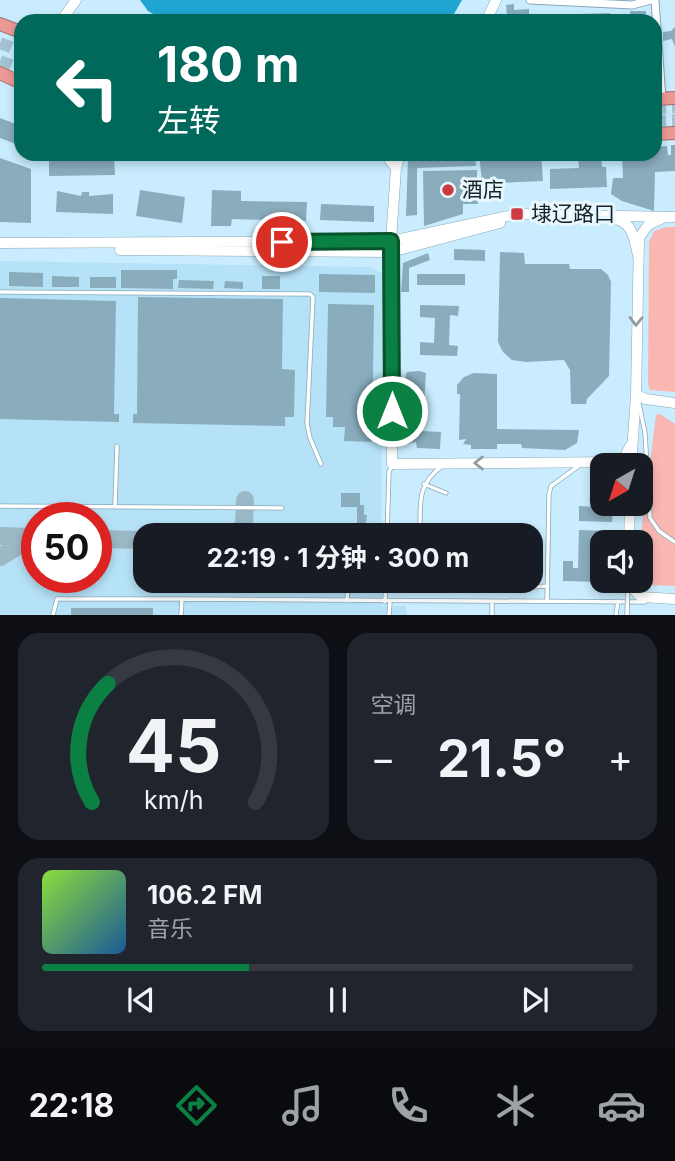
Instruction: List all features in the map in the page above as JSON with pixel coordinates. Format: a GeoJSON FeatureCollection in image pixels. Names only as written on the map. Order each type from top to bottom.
{"type":"FeatureCollection","features":[{"type":"Feature","properties":{"kind":"main road"},"geometry":{"type":"LineString","coordinates":[[390,161],[396,168]]}},
{"type":"Feature","properties":{"kind":"main road"},"geometry":{"type":"LineString","coordinates":[[398,161],[391,246],[392,464],[617,462],[625,456],[631,444]]}},
{"type":"Feature","properties":{"kind":"main road"},"geometry":{"type":"LineString","coordinates":[[0,243],[391,246],[517,214],[670,217]]}},
{"type":"Feature","properties":{"kind":"main road"},"geometry":{"type":"LineString","coordinates":[[0,249],[391,246],[518,217],[619,219],[629,227],[638,256]]}},
{"type":"Feature","properties":{"kind":"main road"},"geometry":{"type":"LineString","coordinates":[[631,453],[636,395],[639,238],[648,225],[670,217]]}},
{"type":"Feature","properties":{"kind":"main road"},"geometry":{"type":"LineString","coordinates":[[636,395],[646,400],[675,403]]}},
{"type":"Feature","properties":{"kind":"main road"},"geometry":{"type":"LineString","coordinates":[[637,593],[641,597],[675,601]]}},
{"type":"Feature","properties":{"kind":"street"},"geometry":{"type":"LineString","coordinates":[[530,0],[632,5],[653,0]]}},
{"type":"Feature","properties":{"kind":"street"},"geometry":{"type":"LineString","coordinates":[[662,81],[664,99]]}},
{"type":"Feature","properties":{"kind":"lane"},"geometry":{"type":"LineString","coordinates":[[0,292],[310,294],[313,297],[307,424],[321,464]]}},
{"type":"Feature","properties":{"kind":"lane"},"geometry":{"type":"LineString","coordinates":[[636,395],[645,433],[650,518],[659,531],[675,542]]}},
{"type":"Feature","properties":{"kind":"lane"},"geometry":{"type":"LineString","coordinates":[[115,506],[117,446]]}},
{"type":"Feature","properties":{"kind":"lane"},"geometry":{"type":"LineString","coordinates":[[547,601],[551,486],[585,462]]}},
{"type":"Feature","properties":{"kind":"lane"},"geometry":{"type":"LineString","coordinates":[[421,523],[424,484],[446,463]]}},
{"type":"Feature","properties":{"kind":"lane"},"geometry":{"type":"LineString","coordinates":[[387,523],[389,472],[392,464]]}},
{"type":"Feature","properties":{"kind":"lane"},"geometry":{"type":"LineString","coordinates":[[424,484],[446,493]]}},
{"type":"Feature","properties":{"kind":"lane"},"geometry":{"type":"LineString","coordinates":[[0,506],[282,508]]}},
{"type":"Feature","properties":{"kind":"lane"},"geometry":{"type":"LineString","coordinates":[[543,586],[547,586]]}},
{"type":"Feature","properties":{"kind":"lane"},"geometry":{"type":"LineString","coordinates":[[346,601],[347,593]]}},
{"type":"Feature","properties":{"kind":"lane"},"geometry":{"type":"LineString","coordinates":[[387,593],[389,615]]}},
{"type":"Feature","properties":{"kind":"lane"},"geometry":{"type":"LineString","coordinates":[[627,615],[628,593]]}},
{"type":"Feature","properties":{"kind":"lane"},"geometry":{"type":"LineString","coordinates":[[53,615],[57,599],[675,601]]}},
{"type":"Feature","properties":{"kind":"lane"},"geometry":{"type":"LineString","coordinates":[[181,615],[182,600]]}},
{"type":"Feature","properties":{"kind":"lane"},"geometry":{"type":"LineString","coordinates":[[616,615],[618,601]]}},
{"type":"Feature","properties":{"kind":"lane"},"geometry":{"type":"LineString","coordinates":[[492,602],[492,615]]}},
{"type":"Feature","properties":{"kind":"shaded area"},"geometry":{"type":"Polygon","coordinates":[[[675,227],[675,392],[650,390],[648,384],[649,242],[654,231],[675,227]]]}},
{"type":"Feature","properties":{"kind":"shaded area"},"geometry":{"type":"Polygon","coordinates":[[[0,261],[371,267],[383,274],[381,523],[133,523],[133,593],[382,593],[382,606],[406,606],[407,615],[0,615],[0,261]]]}},
{"type":"Feature","properties":{"kind":"shaded area"},"geometry":{"type":"Polygon","coordinates":[[[660,414],[675,424],[675,586],[653,585],[653,530],[642,530],[643,516],[653,516],[651,453],[656,415],[660,414]]]}},
{"type":"Feature","properties":{"kind":"water"},"geometry":{"type":"Polygon","coordinates":[[[140,0],[462,0],[454,14],[153,14],[140,0]]]}},
{"type":"Feature","properties":{"kind":"building"},"geometry":{"type":"Polygon","coordinates":[[[514,4],[514,10],[529,9],[529,14],[507,14],[506,5],[514,4]]]}},
{"type":"Feature","properties":{"kind":"building"},"geometry":{"type":"Polygon","coordinates":[[[630,11],[646,11],[646,14],[630,14],[630,11]]]}},
{"type":"Feature","properties":{"kind":"building"},"geometry":{"type":"Polygon","coordinates":[[[675,27],[675,47],[672,39],[663,41],[663,32],[671,31],[675,27]]]}},
{"type":"Feature","properties":{"kind":"building"},"geometry":{"type":"Polygon","coordinates":[[[0,118],[14,123],[14,143],[0,138],[0,118]]]}},
{"type":"Feature","properties":{"kind":"building"},"geometry":{"type":"Polygon","coordinates":[[[671,145],[675,145],[675,171],[655,172],[654,211],[622,201],[611,194],[613,178],[623,178],[622,161],[662,161],[662,146],[667,146],[668,155],[671,155],[671,145]]]}},
{"type":"Feature","properties":{"kind":"building"},"geometry":{"type":"Polygon","coordinates":[[[0,158],[31,169],[31,223],[0,222],[0,158]]]}},
{"type":"Feature","properties":{"kind":"building"},"geometry":{"type":"Polygon","coordinates":[[[49,161],[114,161],[115,175],[49,176],[49,161]]]}},
{"type":"Feature","properties":{"kind":"building"},"geometry":{"type":"Polygon","coordinates":[[[408,161],[476,161],[476,166],[417,168],[417,215],[406,216],[408,161]]]}},
{"type":"Feature","properties":{"kind":"building"},"geometry":{"type":"Polygon","coordinates":[[[480,161],[542,161],[543,181],[497,183],[497,191],[483,191],[480,161]]]}},
{"type":"Feature","properties":{"kind":"building"},"geometry":{"type":"Polygon","coordinates":[[[578,161],[602,161],[602,167],[606,167],[607,187],[550,189],[550,169],[579,168],[578,161]]]}},
{"type":"Feature","properties":{"kind":"building","name":"酒店"},"geometry":{"type":"Polygon","coordinates":[[[477,170],[477,188],[469,190],[477,190],[478,204],[463,204],[463,214],[424,226],[423,171],[477,170]]]}},
{"type":"Feature","properties":{"kind":"building"},"geometry":{"type":"Polygon","coordinates":[[[140,190],[185,197],[182,223],[136,216],[140,190]]]}},
{"type":"Feature","properties":{"kind":"building"},"geometry":{"type":"Polygon","coordinates":[[[212,190],[241,191],[241,201],[307,202],[306,221],[232,219],[231,226],[211,226],[212,190]]]}},
{"type":"Feature","properties":{"kind":"building"},"geometry":{"type":"Polygon","coordinates":[[[57,191],[81,196],[82,192],[89,192],[89,196],[113,194],[113,214],[56,212],[57,191]]]}},
{"type":"Feature","properties":{"kind":"building"},"geometry":{"type":"Polygon","coordinates":[[[321,204],[374,206],[374,222],[320,220],[321,204]]]}},
{"type":"Feature","properties":{"kind":"building"},"geometry":{"type":"Polygon","coordinates":[[[454,249],[485,250],[485,261],[454,260],[454,249]]]}},
{"type":"Feature","properties":{"kind":"building"},"geometry":{"type":"Polygon","coordinates":[[[500,252],[524,253],[525,264],[569,264],[570,269],[601,269],[608,275],[611,282],[609,376],[587,399],[586,404],[571,404],[570,370],[564,360],[526,362],[512,360],[503,352],[498,342],[500,252]]]}},
{"type":"Feature","properties":{"kind":"building"},"geometry":{"type":"Polygon","coordinates":[[[428,253],[430,260],[409,268],[409,292],[401,292],[403,263],[428,253]]]}},
{"type":"Feature","properties":{"kind":"building"},"geometry":{"type":"Polygon","coordinates":[[[121,270],[177,270],[177,279],[173,279],[173,289],[121,288],[121,270]]]}},
{"type":"Feature","properties":{"kind":"building"},"geometry":{"type":"Polygon","coordinates":[[[9,272],[43,273],[43,287],[9,286],[9,272]]]}},
{"type":"Feature","properties":{"kind":"building"},"geometry":{"type":"Polygon","coordinates":[[[319,274],[375,275],[375,293],[319,292],[319,274]]]}},
{"type":"Feature","properties":{"kind":"building"},"geometry":{"type":"Polygon","coordinates":[[[417,274],[465,274],[465,285],[417,285],[417,274]]]}},
{"type":"Feature","properties":{"kind":"building"},"geometry":{"type":"Polygon","coordinates":[[[52,276],[79,277],[79,287],[52,287],[52,276]]]}},
{"type":"Feature","properties":{"kind":"building"},"geometry":{"type":"Polygon","coordinates":[[[262,276],[280,276],[280,289],[262,289],[262,276]]]}},
{"type":"Feature","properties":{"kind":"building"},"geometry":{"type":"Polygon","coordinates":[[[90,277],[116,277],[116,288],[90,288],[90,277]]]}},
{"type":"Feature","properties":{"kind":"building"},"geometry":{"type":"Polygon","coordinates":[[[179,280],[214,281],[213,289],[178,288],[179,280]]]}},
{"type":"Feature","properties":{"kind":"building"},"geometry":{"type":"Polygon","coordinates":[[[225,281],[243,282],[243,289],[224,288],[225,281]]]}},
{"type":"Feature","properties":{"kind":"building"},"geometry":{"type":"Polygon","coordinates":[[[138,297],[283,299],[282,369],[295,370],[294,417],[285,417],[285,426],[133,423],[133,414],[137,414],[138,297]]]}},
{"type":"Feature","properties":{"kind":"building"},"geometry":{"type":"Polygon","coordinates":[[[0,298],[116,301],[114,414],[119,414],[119,422],[0,419],[0,298]]]}},
{"type":"Feature","properties":{"kind":"building"},"geometry":{"type":"Polygon","coordinates":[[[328,304],[374,305],[372,442],[344,441],[345,427],[333,427],[333,417],[326,417],[328,304]]]}},
{"type":"Feature","properties":{"kind":"building"},"geometry":{"type":"Polygon","coordinates":[[[420,305],[459,306],[458,316],[450,315],[449,345],[458,346],[457,356],[420,355],[420,342],[434,343],[435,318],[420,317],[420,305]]]}},
{"type":"Feature","properties":{"kind":"building"},"geometry":{"type":"Polygon","coordinates":[[[407,372],[426,373],[422,431],[441,432],[440,449],[417,448],[416,442],[407,444],[403,439],[408,431],[405,429],[405,379],[407,372]]]}},
{"type":"Feature","properties":{"kind":"building"},"geometry":{"type":"Polygon","coordinates":[[[474,373],[497,374],[497,429],[579,430],[577,443],[565,450],[522,448],[521,444],[497,444],[497,449],[471,449],[471,445],[463,444],[466,439],[459,440],[460,394],[457,394],[457,385],[464,377],[474,373]]]}},
{"type":"Feature","properties":{"kind":"building"},"geometry":{"type":"Polygon","coordinates":[[[341,493],[360,493],[360,505],[364,505],[364,515],[367,515],[366,523],[357,523],[357,507],[341,507],[341,493]]]}},
{"type":"Feature","properties":{"kind":"building"},"geometry":{"type":"Polygon","coordinates":[[[579,506],[590,507],[590,516],[612,516],[612,522],[579,521],[579,506]]]}},
{"type":"Feature","properties":{"kind":"building"},"geometry":{"type":"Polygon","coordinates":[[[579,530],[590,530],[590,582],[563,581],[563,561],[573,561],[573,568],[578,568],[579,530]]]}},
{"type":"Feature","properties":{"kind":"building"},"geometry":{"type":"Polygon","coordinates":[[[71,608],[153,608],[153,615],[71,615],[71,608]]]}},
{"type":"Feature","properties":{"kind":"taxiway"},"geometry":{"type":"LineString","coordinates":[[244,523],[245,500]]}},
{"type":"Feature","properties":{"kind":"taxiway"},"geometry":{"type":"LineString","coordinates":[[0,536],[21,537]]}},
{"type":"Feature","properties":{"kind":"taxiway"},"geometry":{"type":"LineString","coordinates":[[112,539],[133,540]]}},
{"type":"Feature","properties":{"kind":"taxiway"},"geometry":{"type":"LineString","coordinates":[[0,557],[21,544]]}},
{"type":"Feature","properties":{"kind":"tunnel"},"geometry":{"type":"LineString","coordinates":[[0,43],[14,48]]}},
{"type":"Feature","properties":{"kind":"tunnel"},"geometry":{"type":"LineString","coordinates":[[0,61],[14,66]]}},
{"type":"Feature","properties":{"kind":"tunnel"},"geometry":{"type":"LineString","coordinates":[[662,108],[675,107]]}},
{"type":"Feature","properties":{"kind":"tunnel"},"geometry":{"type":"LineString","coordinates":[[662,121],[675,120]]}},
{"type":"Feature","properties":{"kind":"place","name":"酒店"},"geometry":{"type":"Point","coordinates":[448,190]}},
{"type":"Feature","properties":{"kind":"place","name":"埭辽路口"},"geometry":{"type":"Point","coordinates":[517,214]}},
{"type":"Feature","properties":{"kind":"route"},"geometry":{"type":"LineString","coordinates":[[282,242],[391,241],[392,411]]}}]}
